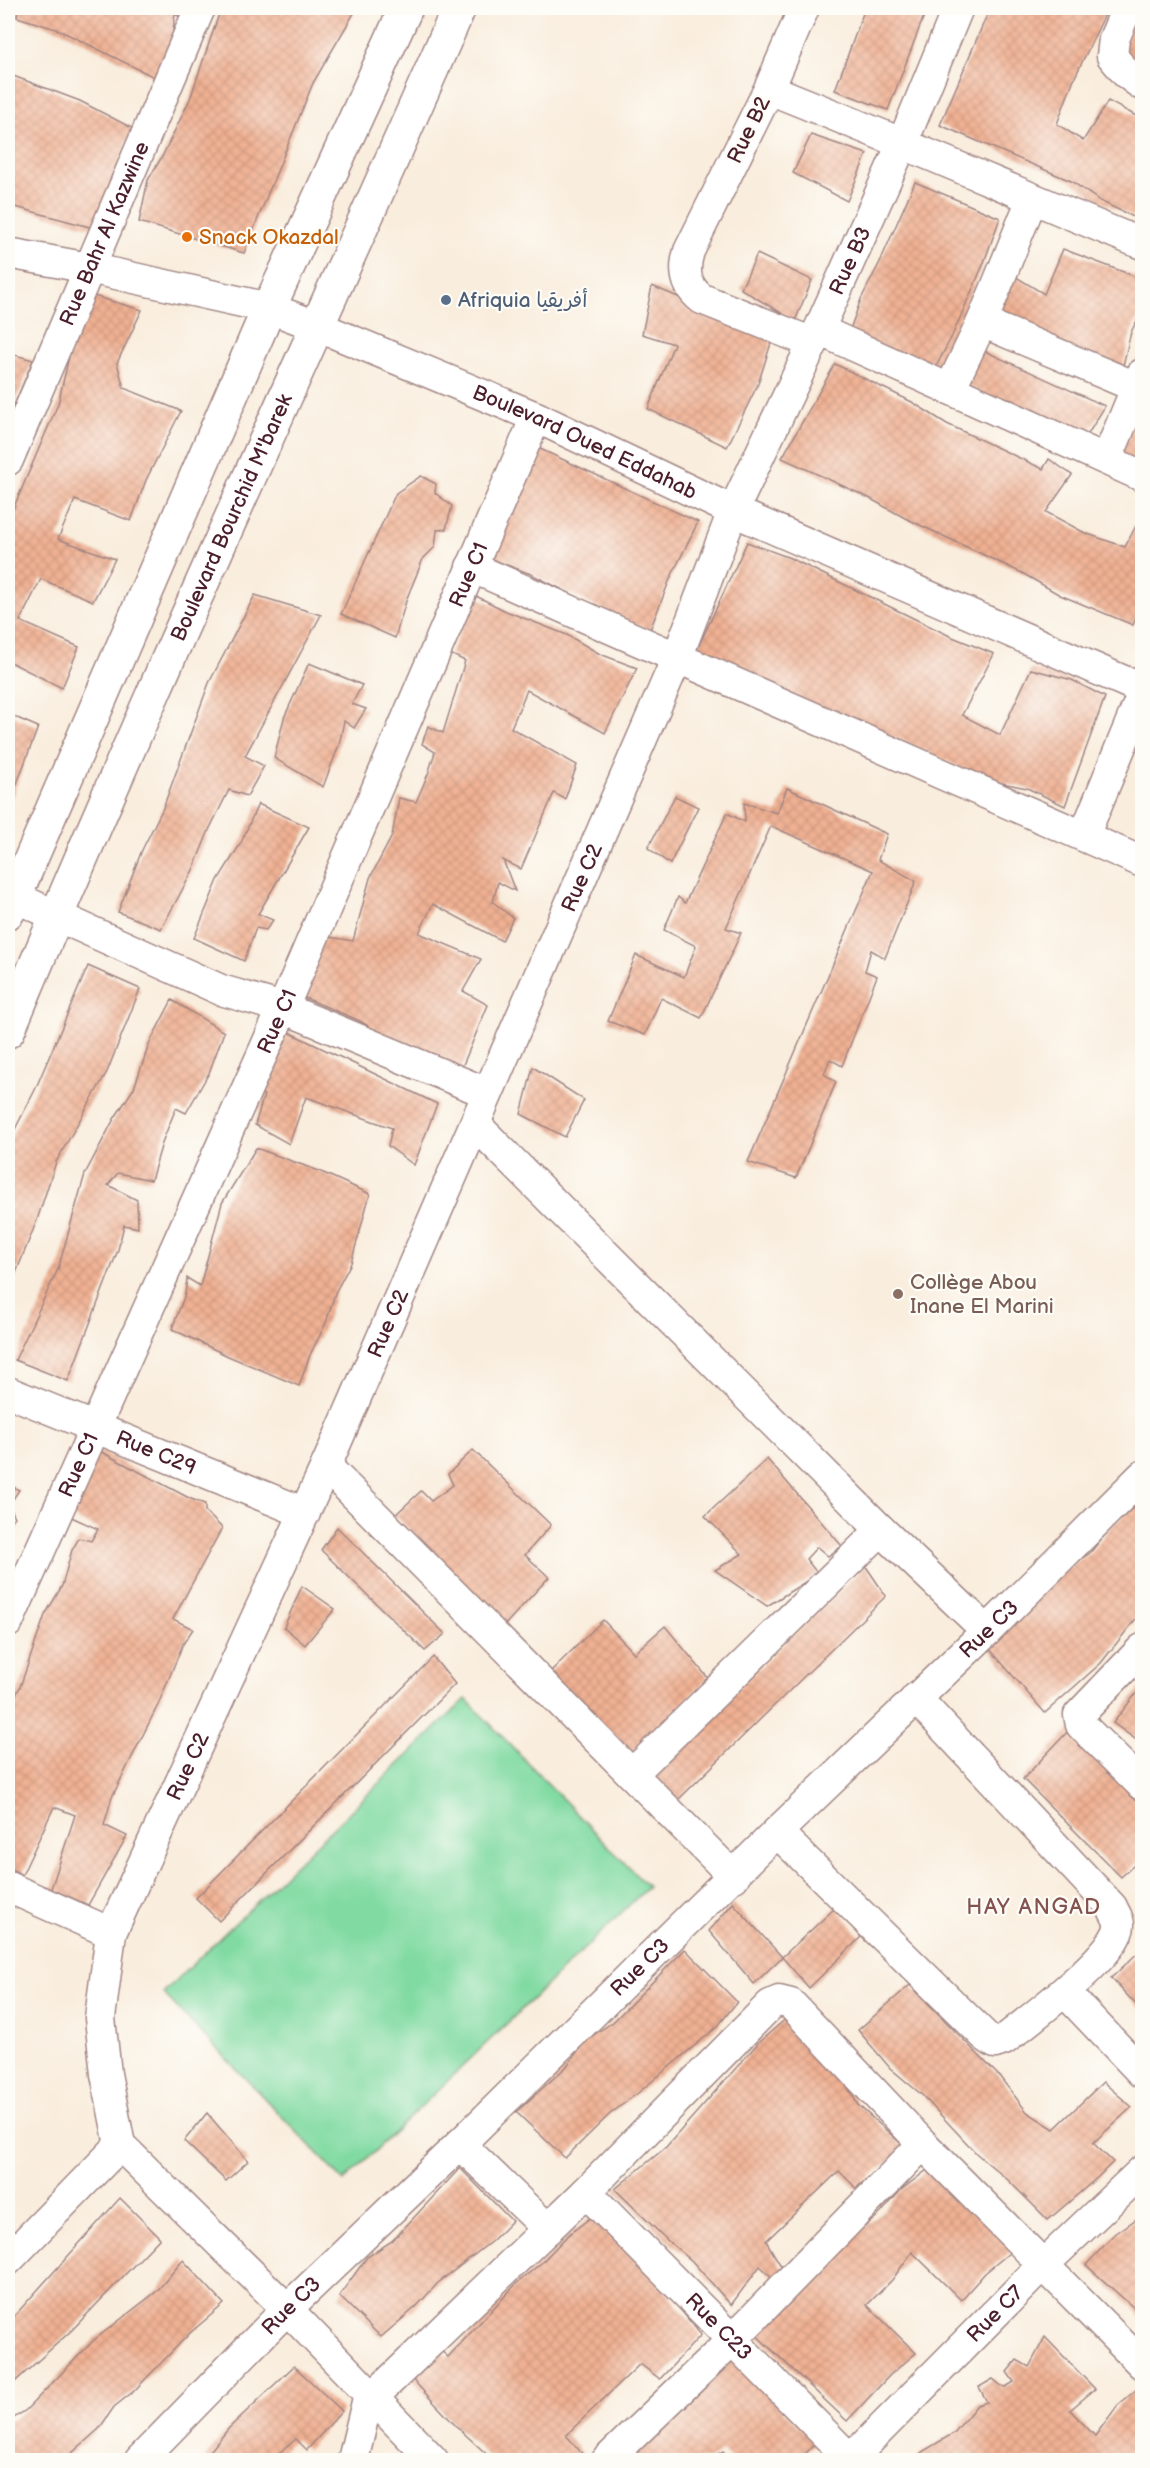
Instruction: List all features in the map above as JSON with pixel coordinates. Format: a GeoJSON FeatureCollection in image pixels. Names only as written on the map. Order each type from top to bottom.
{"type":"FeatureCollection","features":[{"type":"Feature","properties":{"kind":"main road"},"geometry":{"type":"LineString","coordinates":[[10,901],[269,308],[406,8]]}},
{"type":"Feature","properties":{"kind":"main road","name":"Boulevard Bourchid M'barek"},"geometry":{"type":"LineString","coordinates":[[8,1031],[55,916],[317,326],[452,10]]}},
{"type":"Feature","properties":{"kind":"street","name":"Rue Bahr Al Kazwine"},"geometry":{"type":"LineString","coordinates":[[8,460],[200,8]]}},
{"type":"Feature","properties":{"kind":"street","name":"Rue B2"},"geometry":{"type":"LineString","coordinates":[[804,8],[769,89],[689,251],[684,274],[693,292],[702,299],[816,336]]}},
{"type":"Feature","properties":{"kind":"street","name":"Rue B3"},"geometry":{"type":"LineString","coordinates":[[733,511],[816,336],[903,142],[958,8]]}},
{"type":"Feature","properties":{"kind":"street"},"geometry":{"type":"LineString","coordinates":[[1127,8],[1114,39],[1112,56],[1126,73],[1143,85]]}},
{"type":"Feature","properties":{"kind":"street"},"geometry":{"type":"LineString","coordinates":[[769,89],[903,142],[1032,199],[1143,244]]}},
{"type":"Feature","properties":{"kind":"street"},"geometry":{"type":"LineString","coordinates":[[950,389],[982,322],[1032,199]]}},
{"type":"Feature","properties":{"kind":"street","name":"Boulevard Oued Eddahab"},"geometry":{"type":"LineString","coordinates":[[8,253],[89,268],[269,308],[317,326],[536,417],[733,511],[1143,689]]}},
{"type":"Feature","properties":{"kind":"street"},"geometry":{"type":"LineString","coordinates":[[982,322],[1139,380],[1107,459]]}},
{"type":"Feature","properties":{"kind":"street"},"geometry":{"type":"LineString","coordinates":[[816,336],[950,389],[1143,476]]}},
{"type":"Feature","properties":{"kind":"street","name":"Rue C1"},"geometry":{"type":"LineString","coordinates":[[8,1622],[283,1008],[536,417]]}},
{"type":"Feature","properties":{"kind":"street","name":"Rue C2"},"geometry":{"type":"LineString","coordinates":[[120,2145],[106,2074],[100,2018],[111,1933],[326,1466],[677,658],[733,511]]}},
{"type":"Feature","properties":{"kind":"street"},"geometry":{"type":"LineString","coordinates":[[471,567],[1143,862]]}},
{"type":"Feature","properties":{"kind":"street"},"geometry":{"type":"LineString","coordinates":[[1084,836],[1143,695]]}},
{"type":"Feature","properties":{"kind":"street"},"geometry":{"type":"LineString","coordinates":[[10,901],[55,916],[221,990],[283,1008],[487,1093]]}},
{"type":"Feature","properties":{"kind":"street"},"geometry":{"type":"LineString","coordinates":[[475,1124],[881,1530],[987,1631]]}},
{"type":"Feature","properties":{"kind":"street","name":"Rue C29"},"geometry":{"type":"LineString","coordinates":[[8,1392],[304,1513]]}},
{"type":"Feature","properties":{"kind":"street"},"geometry":{"type":"LineString","coordinates":[[326,1466],[734,1877]]}},
{"type":"Feature","properties":{"kind":"street","name":"Rue C3"},"geometry":{"type":"LineString","coordinates":[[140,2460],[287,2309],[460,2144],[1143,1476]]}},
{"type":"Feature","properties":{"kind":"street"},"geometry":{"type":"LineString","coordinates":[[632,1774],[881,1530]]}},
{"type":"Feature","properties":{"kind":"street"},"geometry":{"type":"LineString","coordinates":[[1143,1649],[1079,1715],[1081,1725],[1143,1785]]}},
{"type":"Feature","properties":{"kind":"street"},"geometry":{"type":"LineString","coordinates":[[777,1832],[986,2037],[995,2043],[1004,2040],[1065,1992],[1115,1940],[1119,1925],[1112,1907],[916,1698]]}},
{"type":"Feature","properties":{"kind":"street"},"geometry":{"type":"LineString","coordinates":[[8,1887],[111,1933]]}},
{"type":"Feature","properties":{"kind":"street"},"geometry":{"type":"LineString","coordinates":[[1065,1992],[1143,2073]]}},
{"type":"Feature","properties":{"kind":"street"},"geometry":{"type":"LineString","coordinates":[[353,2460],[371,2395],[548,2229],[770,2005],[779,2001],[791,2004],[923,2144],[1143,2364]]}},
{"type":"Feature","properties":{"kind":"street"},"geometry":{"type":"LineString","coordinates":[[460,2144],[548,2229]]}},
{"type":"Feature","properties":{"kind":"street"},"geometry":{"type":"LineString","coordinates":[[607,2460],[731,2341],[923,2144]]}},
{"type":"Feature","properties":{"kind":"street"},"geometry":{"type":"LineString","coordinates":[[8,2260],[120,2145],[287,2309],[433,2460]]}},
{"type":"Feature","properties":{"kind":"street","name":"Rue C7"},"geometry":{"type":"LineString","coordinates":[[850,2460],[1044,2264],[1143,2171]]}},
{"type":"Feature","properties":{"kind":"street","name":"Rue C23"},"geometry":{"type":"LineString","coordinates":[[585,2192],[850,2460]]}},
{"type":"Feature","properties":{"kind":"green space"},"geometry":{"type":"Polygon","coordinates":[[[466,1699],[648,1887],[344,2181],[163,1993],[466,1699]]]}},
{"type":"Feature","properties":{"kind":"building"},"geometry":{"type":"Polygon","coordinates":[[[18,8],[109,8],[122,14],[125,8],[195,8],[187,21],[175,14],[172,38],[156,78],[59,30],[17,17],[18,8]]]}},
{"type":"Feature","properties":{"kind":"building"},"geometry":{"type":"Polygon","coordinates":[[[221,8],[357,8],[313,83],[244,253],[139,222],[148,180],[163,155],[190,99],[221,8]]]}},
{"type":"Feature","properties":{"kind":"building"},"geometry":{"type":"Polygon","coordinates":[[[865,8],[927,8],[888,110],[835,90],[865,8]]]}},
{"type":"Feature","properties":{"kind":"building"},"geometry":{"type":"Polygon","coordinates":[[[990,8],[1108,8],[1073,81],[1057,124],[1083,141],[1108,101],[1142,119],[1142,221],[1100,201],[1071,181],[940,125],[990,8]]]}},
{"type":"Feature","properties":{"kind":"building"},"geometry":{"type":"Polygon","coordinates":[[[1139,8],[1142,8],[1142,66],[1121,55],[1139,8]]]}},
{"type":"Feature","properties":{"kind":"building"},"geometry":{"type":"Polygon","coordinates":[[[8,74],[80,101],[132,128],[97,229],[8,205],[8,74]]]}},
{"type":"Feature","properties":{"kind":"building"},"geometry":{"type":"Polygon","coordinates":[[[811,135],[867,154],[847,201],[793,173],[811,135]]]}},
{"type":"Feature","properties":{"kind":"building"},"geometry":{"type":"Polygon","coordinates":[[[915,182],[1000,218],[983,265],[952,336],[930,378],[848,335],[861,299],[915,182]]]}},
{"type":"Feature","properties":{"kind":"building"},"geometry":{"type":"Polygon","coordinates":[[[1063,249],[1142,279],[1142,311],[1131,332],[1121,374],[993,318],[1013,275],[1044,294],[1063,249]]]}},
{"type":"Feature","properties":{"kind":"building"},"geometry":{"type":"Polygon","coordinates":[[[757,254],[812,280],[795,321],[741,289],[757,254]]]}},
{"type":"Feature","properties":{"kind":"building"},"geometry":{"type":"Polygon","coordinates":[[[652,286],[773,337],[758,384],[727,447],[648,409],[674,344],[642,334],[652,286]]]}},
{"type":"Feature","properties":{"kind":"building"},"geometry":{"type":"Polygon","coordinates":[[[94,296],[142,310],[117,363],[124,388],[181,411],[146,480],[131,521],[75,500],[58,539],[115,559],[93,601],[41,579],[20,621],[79,647],[62,688],[8,661],[8,521],[58,404],[72,344],[94,296]]]}},
{"type":"Feature","properties":{"kind":"building"},"geometry":{"type":"Polygon","coordinates":[[[980,349],[1105,406],[1082,444],[964,384],[980,349]]]}},
{"type":"Feature","properties":{"kind":"building"},"geometry":{"type":"Polygon","coordinates":[[[8,353],[33,360],[8,420],[8,353]]]}},
{"type":"Feature","properties":{"kind":"building"},"geometry":{"type":"Polygon","coordinates":[[[835,364],[912,402],[947,424],[1043,469],[1049,459],[1072,475],[1046,512],[1085,533],[1125,547],[1142,514],[1142,604],[1133,625],[1060,595],[1022,573],[782,458],[835,364]]]}},
{"type":"Feature","properties":{"kind":"building"},"geometry":{"type":"Polygon","coordinates":[[[1142,404],[1142,472],[1118,460],[1142,404]]]}},
{"type":"Feature","properties":{"kind":"building"},"geometry":{"type":"Polygon","coordinates":[[[538,448],[698,522],[670,579],[650,630],[611,614],[531,574],[491,559],[538,448]]]}},
{"type":"Feature","properties":{"kind":"building"},"geometry":{"type":"Polygon","coordinates":[[[421,476],[436,484],[435,493],[452,506],[446,529],[437,530],[435,547],[423,559],[407,598],[395,638],[341,614],[396,493],[421,476]]]}},
{"type":"Feature","properties":{"kind":"building"},"geometry":{"type":"Polygon","coordinates":[[[747,542],[790,558],[950,636],[994,654],[962,715],[1000,735],[1031,669],[1072,680],[1105,697],[1065,806],[1027,788],[986,780],[905,741],[865,728],[697,650],[747,542]]]}},
{"type":"Feature","properties":{"kind":"building"},"geometry":{"type":"Polygon","coordinates":[[[255,595],[321,615],[245,756],[264,766],[247,796],[229,790],[209,830],[193,870],[161,929],[118,912],[142,850],[163,808],[209,683],[255,595]]]}},
{"type":"Feature","properties":{"kind":"building"},"geometry":{"type":"Polygon","coordinates":[[[476,596],[506,611],[567,635],[600,654],[637,668],[605,733],[527,690],[511,728],[577,765],[565,799],[554,793],[521,869],[503,860],[515,891],[498,882],[493,902],[513,918],[502,941],[433,904],[419,933],[481,959],[463,991],[488,1005],[460,1072],[392,1041],[360,1021],[298,995],[324,936],[353,941],[370,878],[392,836],[399,798],[416,802],[435,752],[422,744],[428,726],[443,733],[465,661],[450,654],[476,596]]]}},
{"type":"Feature","properties":{"kind":"building"},"geometry":{"type":"Polygon","coordinates":[[[309,663],[362,685],[352,704],[366,709],[354,728],[344,721],[339,745],[323,787],[274,758],[284,718],[309,663]]]}},
{"type":"Feature","properties":{"kind":"building"},"geometry":{"type":"Polygon","coordinates":[[[8,714],[38,727],[8,808],[8,714]]]}},
{"type":"Feature","properties":{"kind":"building"},"geometry":{"type":"Polygon","coordinates":[[[787,788],[887,834],[878,860],[916,881],[885,958],[871,950],[865,971],[877,976],[842,1066],[830,1059],[824,1074],[836,1082],[796,1178],[748,1162],[873,871],[771,826],[726,928],[741,933],[701,1018],[661,998],[645,1035],[608,1021],[636,955],[684,977],[696,946],[664,930],[678,897],[685,903],[727,813],[745,822],[744,803],[777,813],[787,788]]]}},
{"type":"Feature","properties":{"kind":"building"},"geometry":{"type":"Polygon","coordinates":[[[675,796],[698,807],[670,864],[648,848],[675,796]]]}},
{"type":"Feature","properties":{"kind":"building"},"geometry":{"type":"Polygon","coordinates":[[[258,804],[309,827],[258,914],[273,920],[266,930],[256,928],[244,961],[194,938],[218,880],[241,843],[258,804]]]}},
{"type":"Feature","properties":{"kind":"building"},"geometry":{"type":"Polygon","coordinates":[[[88,966],[140,989],[107,1072],[56,1162],[37,1220],[8,1293],[8,1143],[35,1090],[88,966]]]}},
{"type":"Feature","properties":{"kind":"building"},"geometry":{"type":"Polygon","coordinates":[[[172,1000],[224,1032],[209,1073],[186,1113],[176,1108],[151,1180],[118,1173],[108,1185],[137,1200],[138,1228],[124,1225],[118,1250],[68,1381],[15,1360],[58,1269],[85,1174],[114,1119],[134,1088],[150,1042],[172,1000]]]}},
{"type":"Feature","properties":{"kind":"building"},"geometry":{"type":"Polygon","coordinates":[[[280,1028],[437,1104],[414,1165],[388,1146],[392,1128],[306,1097],[289,1144],[255,1125],[264,1095],[252,1089],[280,1028]]]}},
{"type":"Feature","properties":{"kind":"building"},"geometry":{"type":"Polygon","coordinates":[[[533,1067],[584,1100],[565,1137],[521,1114],[533,1067]]]}},
{"type":"Feature","properties":{"kind":"building"},"geometry":{"type":"Polygon","coordinates":[[[256,1148],[319,1171],[370,1194],[351,1263],[335,1293],[326,1323],[310,1355],[299,1386],[172,1329],[185,1294],[187,1278],[200,1286],[222,1203],[256,1148]]]}},
{"type":"Feature","properties":{"kind":"building"},"geometry":{"type":"Polygon","coordinates":[[[94,1448],[191,1499],[205,1504],[205,1511],[222,1528],[173,1619],[193,1629],[183,1644],[158,1705],[112,1797],[104,1825],[127,1836],[88,1905],[51,1889],[75,1815],[54,1807],[22,1875],[8,1867],[8,1710],[20,1687],[45,1615],[62,1586],[72,1550],[79,1538],[91,1541],[98,1529],[67,1515],[94,1448]]]}},
{"type":"Feature","properties":{"kind":"building"},"geometry":{"type":"Polygon","coordinates":[[[473,1450],[551,1525],[525,1555],[549,1577],[502,1628],[395,1515],[421,1491],[431,1501],[453,1485],[448,1474],[473,1450]]]}},
{"type":"Feature","properties":{"kind":"building"},"geometry":{"type":"Polygon","coordinates":[[[767,1459],[842,1546],[828,1556],[817,1547],[806,1559],[818,1574],[767,1606],[715,1570],[742,1554],[705,1516],[767,1459]]]}},
{"type":"Feature","properties":{"kind":"building"},"geometry":{"type":"Polygon","coordinates":[[[8,1484],[19,1490],[9,1505],[15,1517],[8,1526],[8,1484]]]}},
{"type":"Feature","properties":{"kind":"building"},"geometry":{"type":"Polygon","coordinates":[[[1138,1504],[1142,1508],[1142,1611],[1101,1663],[1045,1713],[988,1647],[1059,1574],[1090,1553],[1112,1526],[1138,1504]]]}},
{"type":"Feature","properties":{"kind":"building"},"geometry":{"type":"Polygon","coordinates":[[[337,1527],[445,1634],[425,1651],[321,1550],[337,1527]]]}},
{"type":"Feature","properties":{"kind":"building"},"geometry":{"type":"Polygon","coordinates":[[[865,1565],[886,1596],[678,1800],[651,1773],[865,1565]]]}},
{"type":"Feature","properties":{"kind":"building"},"geometry":{"type":"Polygon","coordinates":[[[302,1586],[335,1609],[305,1645],[284,1627],[302,1586]]]}},
{"type":"Feature","properties":{"kind":"building"},"geometry":{"type":"Polygon","coordinates":[[[603,1620],[634,1653],[665,1626],[708,1678],[630,1756],[547,1675],[603,1620]]]}},
{"type":"Feature","properties":{"kind":"building"},"geometry":{"type":"Polygon","coordinates":[[[433,1657],[455,1684],[219,1921],[196,1898],[433,1657]]]}},
{"type":"Feature","properties":{"kind":"building"},"geometry":{"type":"Polygon","coordinates":[[[1142,1686],[1142,1744],[1113,1723],[1142,1686]]]}},
{"type":"Feature","properties":{"kind":"building"},"geometry":{"type":"Polygon","coordinates":[[[1071,1728],[1142,1799],[1142,1858],[1121,1877],[1023,1779],[1071,1728]]]}},
{"type":"Feature","properties":{"kind":"building"},"geometry":{"type":"Polygon","coordinates":[[[733,1903],[782,1957],[754,1984],[709,1931],[733,1903]]]}},
{"type":"Feature","properties":{"kind":"building"},"geometry":{"type":"Polygon","coordinates":[[[836,1907],[861,1937],[809,1988],[782,1957],[836,1907]]]}},
{"type":"Feature","properties":{"kind":"building"},"geometry":{"type":"Polygon","coordinates":[[[685,1949],[737,2002],[717,2027],[610,2114],[565,2158],[516,2112],[566,2067],[586,2040],[613,2022],[685,1949]]]}},
{"type":"Feature","properties":{"kind":"building"},"geometry":{"type":"Polygon","coordinates":[[[1142,1949],[1142,2011],[1111,1978],[1142,1949]]]}},
{"type":"Feature","properties":{"kind":"building"},"geometry":{"type":"Polygon","coordinates":[[[910,1985],[1000,2077],[1027,2112],[1054,2129],[1103,2082],[1132,2107],[1093,2143],[1113,2162],[1048,2220],[1008,2180],[977,2154],[922,2095],[890,2068],[858,2030],[910,1985]]]}},
{"type":"Feature","properties":{"kind":"building"},"geometry":{"type":"Polygon","coordinates":[[[788,2017],[837,2069],[858,2105],[905,2147],[856,2188],[839,2171],[766,2241],[784,2271],[776,2281],[760,2266],[731,2305],[692,2261],[615,2189],[666,2147],[759,2042],[788,2017]]]}},
{"type":"Feature","properties":{"kind":"building"},"geometry":{"type":"Polygon","coordinates":[[[207,2113],[248,2161],[226,2181],[184,2141],[207,2113]]]}},
{"type":"Feature","properties":{"kind":"building"},"geometry":{"type":"Polygon","coordinates":[[[931,2167],[1014,2249],[985,2273],[961,2300],[912,2252],[892,2280],[867,2305],[916,2353],[890,2375],[847,2421],[753,2332],[851,2238],[880,2214],[901,2190],[931,2167]]]}},
{"type":"Feature","properties":{"kind":"building"},"geometry":{"type":"Polygon","coordinates":[[[460,2168],[512,2221],[492,2241],[438,2283],[416,2307],[381,2337],[339,2296],[367,2257],[392,2241],[460,2168]]]}},
{"type":"Feature","properties":{"kind":"building"},"geometry":{"type":"Polygon","coordinates":[[[120,2198],[160,2238],[72,2330],[8,2388],[8,2323],[120,2198]]]}},
{"type":"Feature","properties":{"kind":"building"},"geometry":{"type":"Polygon","coordinates":[[[594,2215],[659,2283],[701,2335],[660,2379],[640,2364],[566,2435],[585,2457],[580,2460],[493,2460],[456,2426],[412,2379],[439,2349],[448,2357],[516,2284],[541,2263],[568,2235],[594,2215]]]}},
{"type":"Feature","properties":{"kind":"building"},"geometry":{"type":"Polygon","coordinates":[[[1142,2215],[1142,2321],[1135,2309],[1086,2265],[1115,2234],[1142,2215]]]}},
{"type":"Feature","properties":{"kind":"building"},"geometry":{"type":"Polygon","coordinates":[[[183,2260],[224,2304],[190,2333],[134,2391],[114,2407],[99,2429],[64,2460],[15,2460],[8,2453],[8,2422],[26,2410],[94,2340],[157,2291],[183,2260]]]}},
{"type":"Feature","properties":{"kind":"building"},"geometry":{"type":"Polygon","coordinates":[[[1045,2337],[1095,2389],[1070,2410],[1095,2436],[1118,2405],[1142,2385],[1142,2460],[1117,2458],[1115,2460],[915,2460],[922,2452],[954,2433],[977,2405],[987,2402],[979,2387],[993,2379],[1004,2388],[1014,2382],[1007,2372],[1017,2360],[1029,2367],[1045,2337]]]}},
{"type":"Feature","properties":{"kind":"building"},"geometry":{"type":"Polygon","coordinates":[[[729,2358],[816,2442],[800,2460],[732,2460],[723,2451],[708,2460],[624,2460],[729,2358]]]}},
{"type":"Feature","properties":{"kind":"building"},"geometry":{"type":"Polygon","coordinates":[[[294,2366],[342,2411],[307,2450],[296,2439],[272,2460],[203,2460],[229,2428],[294,2366]]]}},
{"type":"Feature","properties":{"kind":"place","name":"Snack Okazdal"},"geometry":{"type":"Point","coordinates":[187,237]}},
{"type":"Feature","properties":{"kind":"place","name":"Afriquia أفريقيا"},"geometry":{"type":"Point","coordinates":[446,300]}},
{"type":"Feature","properties":{"kind":"place","name":"Collège Abou Inane El Marini"},"geometry":{"type":"Point","coordinates":[898,1294]}},
{"type":"Feature","properties":{"kind":"district","name":"HAY ANGAD"},"geometry":{"type":"Point","coordinates":[1034,1907]}}]}
